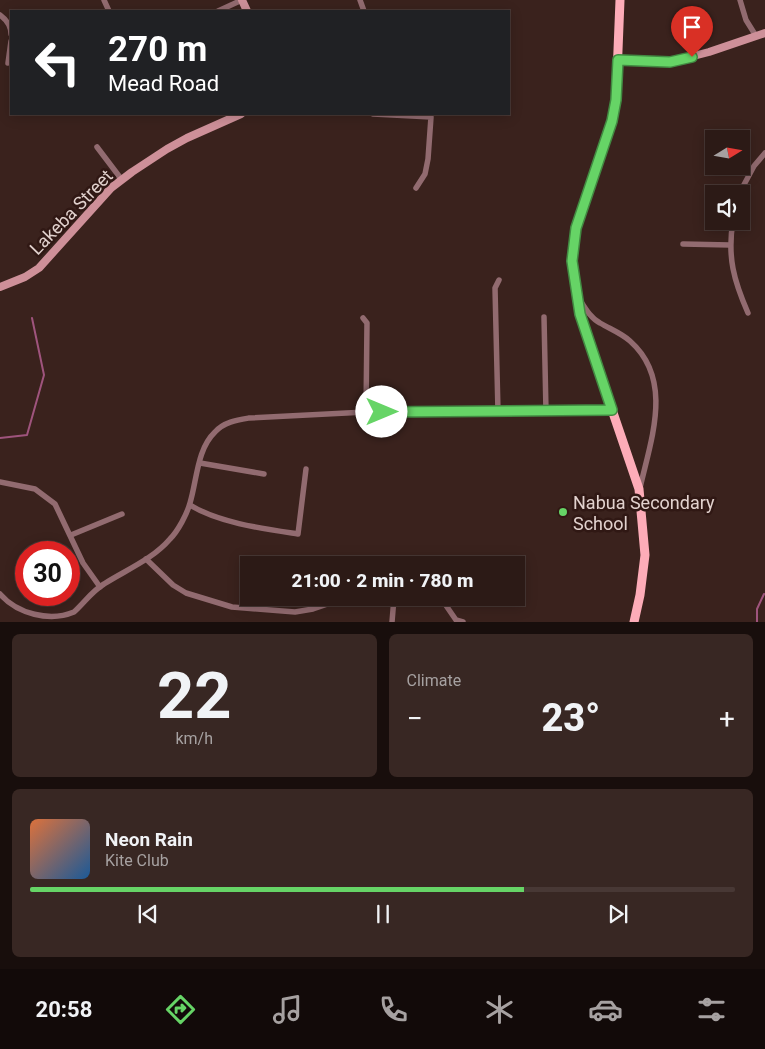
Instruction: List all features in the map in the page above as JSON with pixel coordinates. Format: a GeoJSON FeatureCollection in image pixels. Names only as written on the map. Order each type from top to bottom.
{"type":"FeatureCollection","features":[{"type":"Feature","properties":{"kind":"main road"},"geometry":{"type":"LineString","coordinates":[[620,0],[616,100],[612,121],[576,228],[572,261],[580,314],[640,489],[645,555],[634,622]]}},
{"type":"Feature","properties":{"kind":"main road"},"geometry":{"type":"LineString","coordinates":[[618,60],[670,62],[709,52],[765,33]]}},
{"type":"Feature","properties":{"kind":"main road","name":"Lakeba Street"},"geometry":{"type":"LineString","coordinates":[[0,287],[25,278],[39,268],[111,188],[122,180],[167,149],[239,115]]}},
{"type":"Feature","properties":{"kind":"street"},"geometry":{"type":"LineString","coordinates":[[220,10],[242,0]]}},
{"type":"Feature","properties":{"kind":"street"},"geometry":{"type":"LineString","coordinates":[[740,0],[746,20],[756,36]]}},
{"type":"Feature","properties":{"kind":"street"},"geometry":{"type":"LineString","coordinates":[[0,15],[8,24],[10,31]]}},
{"type":"Feature","properties":{"kind":"street"},"geometry":{"type":"LineString","coordinates":[[8,63],[10,48]]}},
{"type":"Feature","properties":{"kind":"street"},"geometry":{"type":"LineString","coordinates":[[392,115],[431,117],[427,166],[425,174],[416,188]]}},
{"type":"Feature","properties":{"kind":"street"},"geometry":{"type":"LineString","coordinates":[[96,147],[122,180]]}},
{"type":"Feature","properties":{"kind":"street"},"geometry":{"type":"LineString","coordinates":[[744,185],[754,166],[765,153]]}},
{"type":"Feature","properties":{"kind":"street"},"geometry":{"type":"LineString","coordinates":[[732,230],[730,245],[733,276],[748,313]]}},
{"type":"Feature","properties":{"kind":"street"},"geometry":{"type":"LineString","coordinates":[[683,244],[730,245]]}},
{"type":"Feature","properties":{"kind":"street"},"geometry":{"type":"LineString","coordinates":[[498,412],[495,288],[499,280]]}},
{"type":"Feature","properties":{"kind":"street"},"geometry":{"type":"LineString","coordinates":[[577,296],[598,323],[625,336],[636,346],[653,378],[657,409],[640,489]]}},
{"type":"Feature","properties":{"kind":"street"},"geometry":{"type":"LineString","coordinates":[[544,317],[546,412]]}},
{"type":"Feature","properties":{"kind":"street"},"geometry":{"type":"LineString","coordinates":[[363,318],[367,323],[366,412]]}},
{"type":"Feature","properties":{"kind":"street"},"geometry":{"type":"LineString","coordinates":[[0,594],[26,615],[38,620],[50,620],[72,614],[100,587],[146,559],[170,539],[190,505],[206,442],[215,431],[235,420],[366,412],[612,410]]}},
{"type":"Feature","properties":{"kind":"street"},"geometry":{"type":"LineString","coordinates":[[200,463],[264,474]]}},
{"type":"Feature","properties":{"kind":"street"},"geometry":{"type":"LineString","coordinates":[[190,505],[204,512],[244,524],[298,534],[306,470]]}},
{"type":"Feature","properties":{"kind":"street"},"geometry":{"type":"LineString","coordinates":[[0,482],[35,489],[46,495],[55,504],[83,563],[100,587]]}},
{"type":"Feature","properties":{"kind":"street"},"geometry":{"type":"LineString","coordinates":[[71,535],[122,514]]}},
{"type":"Feature","properties":{"kind":"street"},"geometry":{"type":"LineString","coordinates":[[146,559],[173,585],[186,593],[232,607],[294,612],[313,610],[324,606]]}},
{"type":"Feature","properties":{"kind":"street"},"geometry":{"type":"LineString","coordinates":[[392,622],[393,606]]}},
{"type":"Feature","properties":{"kind":"street"},"geometry":{"type":"LineString","coordinates":[[446,606],[456,620],[463,622]]}},
{"type":"Feature","properties":{"kind":"waterway"},"geometry":{"type":"LineString","coordinates":[[0,438],[27,435],[44,375],[32,318]]}},
{"type":"Feature","properties":{"kind":"waterway"},"geometry":{"type":"LineString","coordinates":[[757,622],[757,609],[764,594]]}},
{"type":"Feature","properties":{"kind":"place","name":"Nabua Secondary School"},"geometry":{"type":"Point","coordinates":[563,512]}},
{"type":"Feature","properties":{"kind":"route"},"geometry":{"type":"LineString","coordinates":[[382,412],[612,410],[580,314],[572,261],[576,228],[612,121],[616,100],[618,60],[670,62],[692,57]]}}]}
